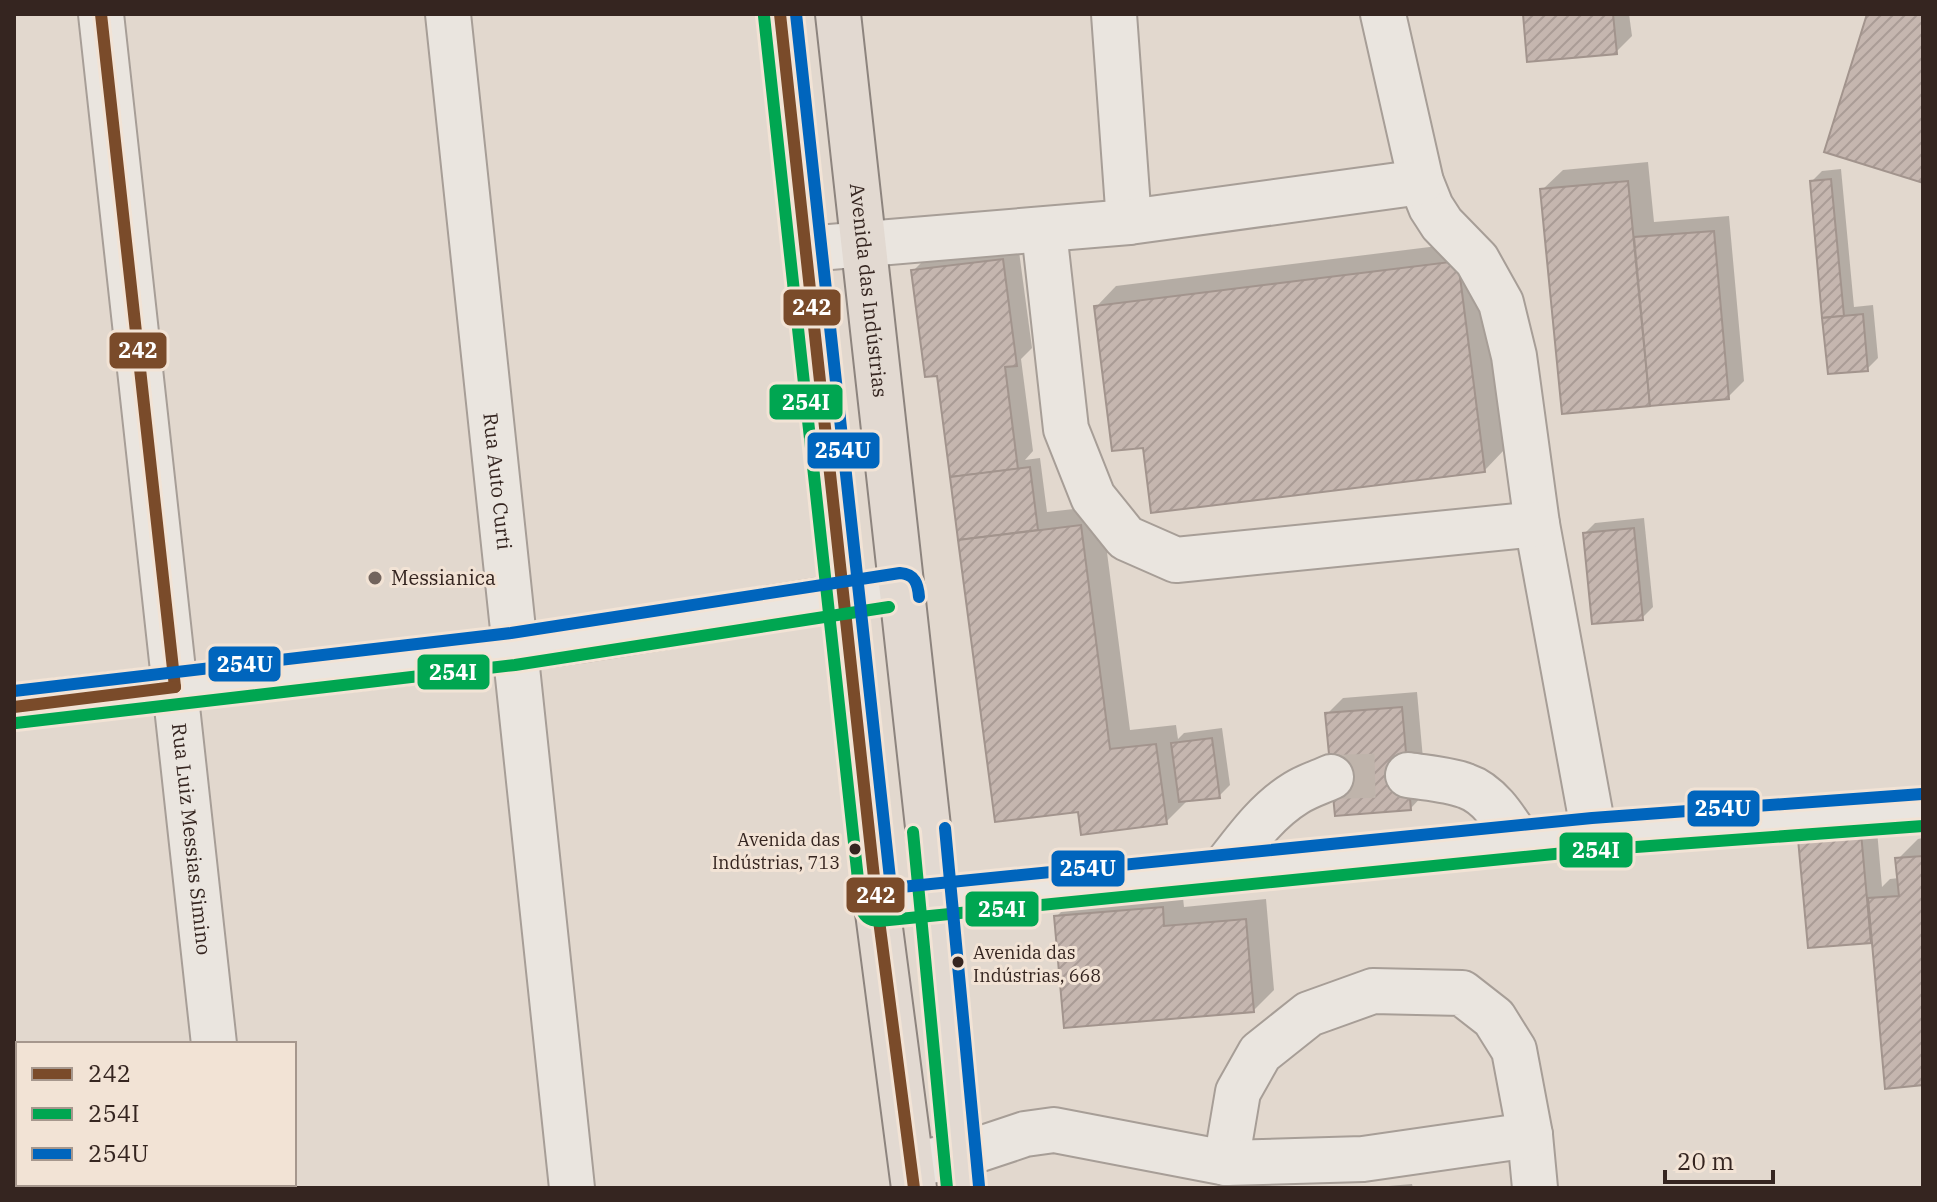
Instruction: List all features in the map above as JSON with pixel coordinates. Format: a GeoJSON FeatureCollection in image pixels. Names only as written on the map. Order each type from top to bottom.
{"type":"FeatureCollection","features":[{"type":"Feature","properties":{"kind":"main road"},"geometry":{"type":"LineString","coordinates":[[780,14],[877,905],[913,1176]]}},
{"type":"Feature","properties":{"kind":"main road","name":"Avenida das Indústrias"},"geometry":{"type":"LineString","coordinates":[[838,14],[936,899],[961,1172]]}},
{"type":"Feature","properties":{"kind":"street","name":"Rua Luiz Messias Simino"},"geometry":{"type":"LineString","coordinates":[[101,14],[214,1042]]}},
{"type":"Feature","properties":{"kind":"street","name":"Rua Auto Curti"},"geometry":{"type":"LineString","coordinates":[[448,14],[572,1188]]}},
{"type":"Feature","properties":{"kind":"street"},"geometry":{"type":"LineString","coordinates":[[1114,14],[1129,222]]}},
{"type":"Feature","properties":{"kind":"street"},"geometry":{"type":"LineString","coordinates":[[1383,14],[1421,182],[1431,207],[1442,224],[1477,260],[1501,303],[1514,356],[1537,524],[1594,834]]}},
{"type":"Feature","properties":{"kind":"street"},"geometry":{"type":"LineString","coordinates":[[806,249],[1129,222],[1421,182]]}},
{"type":"Feature","properties":{"kind":"street"},"geometry":{"type":"LineString","coordinates":[[1044,231],[1066,429],[1093,497],[1126,538],[1176,560],[1537,524]]}},
{"type":"Feature","properties":{"kind":"street"},"geometry":{"type":"LineString","coordinates":[[14,707],[515,649],[902,589]]}},
{"type":"Feature","properties":{"kind":"street"},"geometry":{"type":"LineString","coordinates":[[1408,775],[1468,786],[1487,799],[1519,841]]}},
{"type":"Feature","properties":{"kind":"street"},"geometry":{"type":"LineString","coordinates":[[1222,871],[1277,806],[1331,777]]}},
{"type":"Feature","properties":{"kind":"street"},"geometry":{"type":"LineString","coordinates":[[877,905],[1594,834],[1923,810]]}},
{"type":"Feature","properties":{"kind":"street"},"geometry":{"type":"LineString","coordinates":[[1226,1163],[1238,1092],[1260,1053],[1309,1014],[1373,991],[1462,993],[1494,1018],[1514,1050],[1530,1135],[1535,1188]]}},
{"type":"Feature","properties":{"kind":"street"},"geometry":{"type":"LineString","coordinates":[[913,1176],[961,1172],[1025,1134],[1054,1130],[1226,1163],[1363,1159],[1530,1135]]}},
{"type":"Feature","properties":{"kind":"building"},"geometry":{"type":"Polygon","coordinates":[[[1523,14],[1613,14],[1617,54],[1527,62],[1523,14]]]}},
{"type":"Feature","properties":{"kind":"building"},"geometry":{"type":"Polygon","coordinates":[[[1867,14],[1923,14],[1923,183],[1824,152],[1867,14]]]}},
{"type":"Feature","properties":{"kind":"building"},"geometry":{"type":"Polygon","coordinates":[[[1831,179],[1844,316],[1822,318],[1810,181],[1831,179]]]}},
{"type":"Feature","properties":{"kind":"building"},"geometry":{"type":"Polygon","coordinates":[[[1628,181],[1650,406],[1562,414],[1540,189],[1628,181]]]}},
{"type":"Feature","properties":{"kind":"building"},"geometry":{"type":"Polygon","coordinates":[[[1714,231],[1729,399],[1650,406],[1634,237],[1714,231]]]}},
{"type":"Feature","properties":{"kind":"building"},"geometry":{"type":"Polygon","coordinates":[[[1003,259],[1017,366],[1005,367],[1018,469],[950,477],[937,376],[925,377],[911,270],[1003,259]]]}},
{"type":"Feature","properties":{"kind":"building"},"geometry":{"type":"Polygon","coordinates":[[[1458,261],[1485,472],[1151,513],[1143,448],[1112,451],[1094,306],[1458,261]]]}},
{"type":"Feature","properties":{"kind":"building"},"geometry":{"type":"Polygon","coordinates":[[[1863,314],[1868,371],[1828,374],[1822,318],[1863,314]]]}},
{"type":"Feature","properties":{"kind":"building"},"geometry":{"type":"Polygon","coordinates":[[[1030,467],[1038,530],[958,540],[950,477],[1030,467]]]}},
{"type":"Feature","properties":{"kind":"building"},"geometry":{"type":"Polygon","coordinates":[[[1081,525],[1110,749],[1156,744],[1167,824],[1081,835],[1078,812],[995,822],[958,540],[1081,525]]]}},
{"type":"Feature","properties":{"kind":"building"},"geometry":{"type":"Polygon","coordinates":[[[1634,528],[1643,620],[1592,624],[1583,533],[1634,528]]]}},
{"type":"Feature","properties":{"kind":"building"},"geometry":{"type":"Polygon","coordinates":[[[1402,707],[1411,810],[1335,816],[1325,713],[1402,707]]]}},
{"type":"Feature","properties":{"kind":"building"},"geometry":{"type":"Polygon","coordinates":[[[1212,738],[1220,798],[1179,802],[1171,743],[1212,738]]]}},
{"type":"Feature","properties":{"kind":"building"},"geometry":{"type":"Polygon","coordinates":[[[1861,833],[1871,943],[1808,948],[1798,839],[1861,833]]]}},
{"type":"Feature","properties":{"kind":"building"},"geometry":{"type":"Polygon","coordinates":[[[1923,856],[1923,1085],[1885,1089],[1868,898],[1899,896],[1895,858],[1923,856]]]}},
{"type":"Feature","properties":{"kind":"building"},"geometry":{"type":"Polygon","coordinates":[[[1163,907],[1164,926],[1246,919],[1254,1012],[1064,1028],[1054,916],[1163,907]]]}},
{"type":"Feature","properties":{"kind":"tunnel"},"geometry":{"type":"LineString","coordinates":[[1331,777],[1408,775]]}},
{"type":"Feature","properties":{"kind":"transit line","name":"242"},"geometry":{"type":"LineString","coordinates":[[101,14],[175,687]]}},
{"type":"Feature","properties":{"kind":"transit line","name":"242"},"geometry":{"type":"LineString","coordinates":[[780,14],[877,905],[914,1188]]}},
{"type":"Feature","properties":{"kind":"transit line","name":"254U"},"geometry":{"type":"LineString","coordinates":[[796,14],[891,888],[1592,818],[1922,794]]}},
{"type":"Feature","properties":{"kind":"transit line","name":"254I"},"geometry":{"type":"LineString","coordinates":[[764,16],[861,907],[867,917],[879,921],[1595,850],[1923,826]]}},
{"type":"Feature","properties":{"kind":"transit line","name":"254U"},"geometry":{"type":"LineString","coordinates":[[14,691],[511,633],[900,573],[915,580],[919,597]]}},
{"type":"Feature","properties":{"kind":"transit line","name":"254I"},"geometry":{"type":"LineString","coordinates":[[16,723],[515,665],[889,607]]}},
{"type":"Feature","properties":{"kind":"transit line","name":"242"},"geometry":{"type":"LineString","coordinates":[[14,707],[175,687]]}},
{"type":"Feature","properties":{"kind":"transit line","name":"254U"},"geometry":{"type":"LineString","coordinates":[[945,828],[979,1186]]}},
{"type":"Feature","properties":{"kind":"transit line","name":"254I"},"geometry":{"type":"LineString","coordinates":[[913,832],[947,1188]]}},
{"type":"Feature","properties":{"kind":"place","name":"Messianica"},"geometry":{"type":"Point","coordinates":[375,578]}},
{"type":"Feature","properties":{"kind":"place","name":"Avenida das Indústrias, 713"},"geometry":{"type":"Point","coordinates":[855,849]}},
{"type":"Feature","properties":{"kind":"place","name":"Avenida das Indústrias, 668"},"geometry":{"type":"Point","coordinates":[958,962]}}]}
